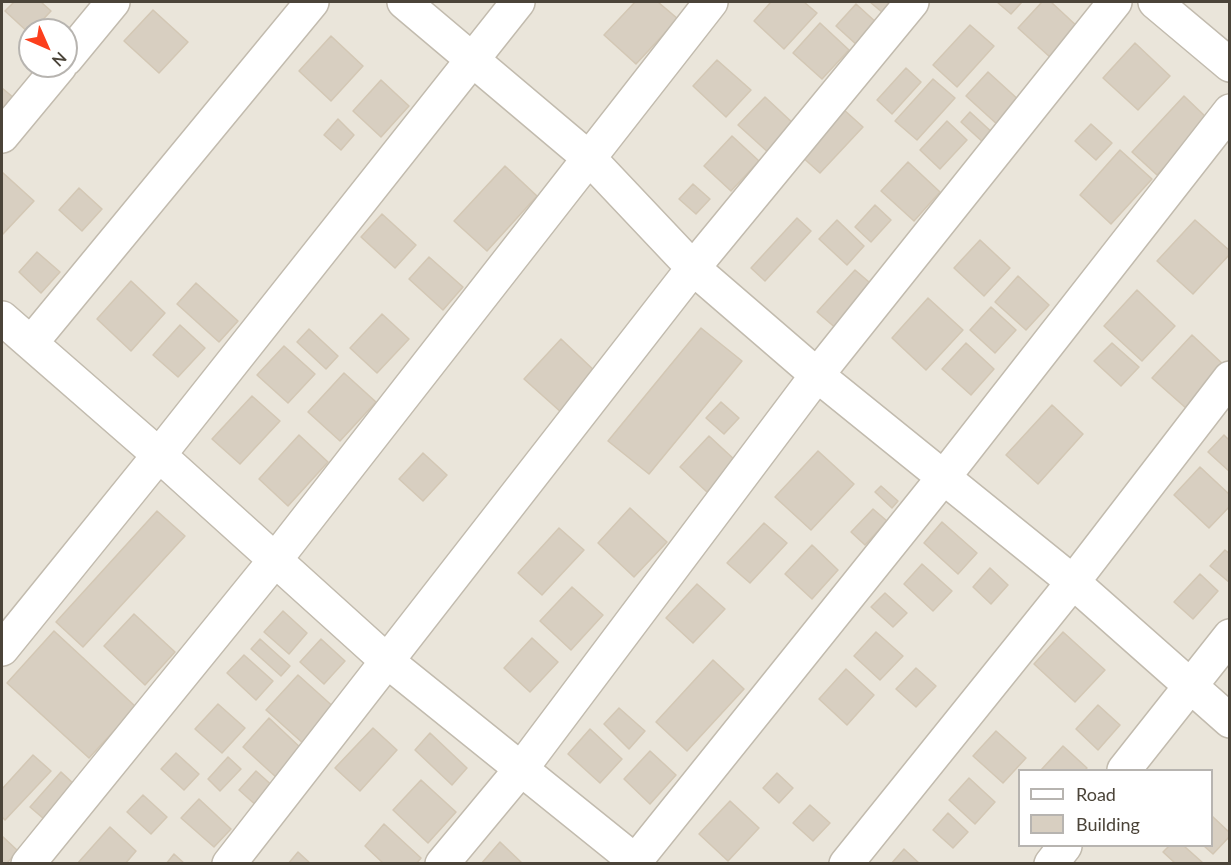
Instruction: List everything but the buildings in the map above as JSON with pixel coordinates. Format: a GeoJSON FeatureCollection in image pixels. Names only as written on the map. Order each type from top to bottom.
{"type":"FeatureCollection","features":[{"type":"Feature","properties":{"kind":"street"},"geometry":{"type":"LineString","coordinates":[[78,44],[113,2]]}},
{"type":"Feature","properties":{"kind":"street"},"geometry":{"type":"LineString","coordinates":[[32,343],[312,2]]}},
{"type":"Feature","properties":{"kind":"street"},"geometry":{"type":"LineString","coordinates":[[404,2],[590,159],[693,268],[817,375],[1073,582],[1230,721]]}},
{"type":"Feature","properties":{"kind":"street"},"geometry":{"type":"LineString","coordinates":[[2,649],[518,2]]}},
{"type":"Feature","properties":{"kind":"street"},"geometry":{"type":"LineString","coordinates":[[28,864],[275,560],[711,2]]}},
{"type":"Feature","properties":{"kind":"street"},"geometry":{"type":"LineString","coordinates":[[229,864],[693,268],[912,2]]}},
{"type":"Feature","properties":{"kind":"street"},"geometry":{"type":"LineString","coordinates":[[442,864],[521,769],[817,375],[1115,2]]}},
{"type":"Feature","properties":{"kind":"street"},"geometry":{"type":"LineString","coordinates":[[1155,2],[1230,65]]}},
{"type":"Feature","properties":{"kind":"street"},"geometry":{"type":"LineString","coordinates":[[2,136],[50,78]]}},
{"type":"Feature","properties":{"kind":"street"},"geometry":{"type":"LineString","coordinates":[[2,318],[159,455],[387,661],[636,862],[944,478],[1230,111]]}},
{"type":"Feature","properties":{"kind":"street"},"geometry":{"type":"LineString","coordinates":[[846,864],[1073,582],[1230,378]]}},
{"type":"Feature","properties":{"kind":"street"},"geometry":{"type":"LineString","coordinates":[[1126,769],[1230,636]]}},
{"type":"Feature","properties":{"kind":"street"},"geometry":{"type":"LineString","coordinates":[[1051,864],[1064,847]]}},
{"type":"Feature","properties":{"kind":"shaded area"},"geometry":{"type":"Polygon","coordinates":[[[2,2],[1229,2],[1229,863],[2,863],[2,2]]]}}]}
